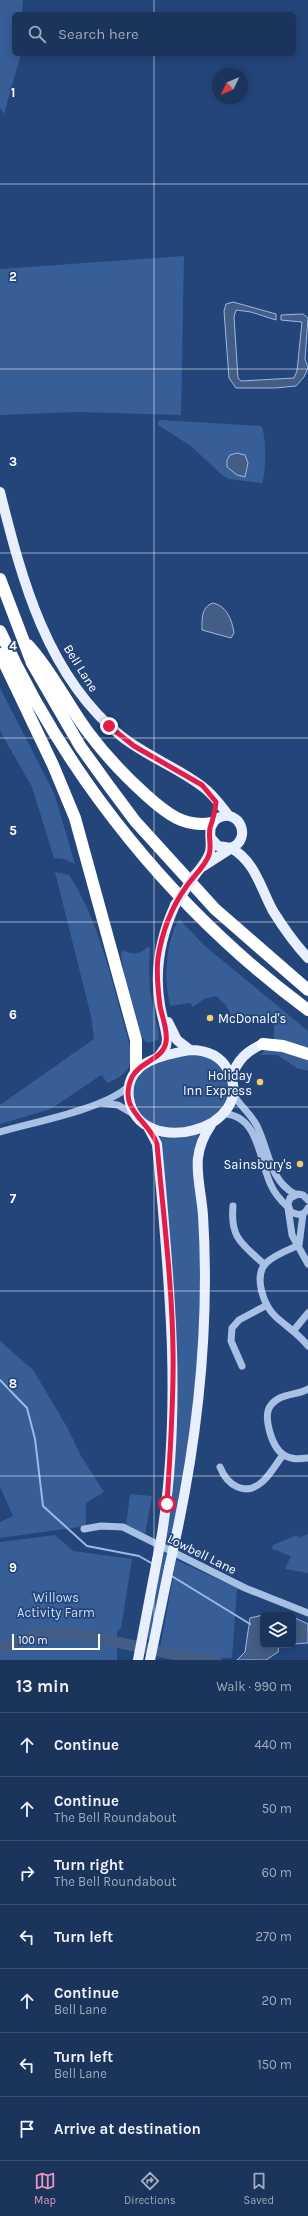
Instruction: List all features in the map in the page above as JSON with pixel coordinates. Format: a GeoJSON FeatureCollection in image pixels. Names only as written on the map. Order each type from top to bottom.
{"type":"FeatureCollection","features":[{"type":"Feature","properties":{"kind":"highway"},"geometry":{"type":"LineString","coordinates":[[0,579],[25,641],[32,663],[69,728],[135,821],[215,909],[308,990]]}},
{"type":"Feature","properties":{"kind":"highway"},"geometry":{"type":"LineString","coordinates":[[0,631],[33,700],[57,740],[107,811],[131,842],[212,927],[269,978],[308,1010]]}},
{"type":"Feature","properties":{"kind":"highway"},"geometry":{"type":"LineString","coordinates":[[25,641],[42,660],[88,732],[117,767],[139,789],[177,819],[190,823],[213,823]]}},
{"type":"Feature","properties":{"kind":"highway"},"geometry":{"type":"LineString","coordinates":[[0,654],[53,765],[75,818],[136,1040],[136,1070]]}},
{"type":"Feature","properties":{"kind":"highway"},"geometry":{"type":"LineString","coordinates":[[263,1044],[282,1046],[308,1054]]}},
{"type":"Feature","properties":{"kind":"main road","name":"Bell Lane"},"geometry":{"type":"LineString","coordinates":[[0,492],[35,610],[46,635],[75,687],[98,715],[121,736],[202,785],[229,816]]}},
{"type":"Feature","properties":{"kind":"main road"},"geometry":{"type":"LineString","coordinates":[[213,823],[216,802]]}},
{"type":"Feature","properties":{"kind":"main road"},"geometry":{"type":"LineString","coordinates":[[159,1056],[166,1046],[167,1039],[157,985],[158,958],[167,922],[175,905],[208,856],[211,838],[210,828],[219,817],[229,816],[239,821],[242,826],[242,836],[247,860],[272,909],[290,936],[308,958]]}},
{"type":"Feature","properties":{"kind":"main road"},"geometry":{"type":"LineString","coordinates":[[202,867],[237,845],[242,836]]}},
{"type":"Feature","properties":{"kind":"main road"},"geometry":{"type":"LineString","coordinates":[[211,838],[218,846],[231,848],[247,860]]}},
{"type":"Feature","properties":{"kind":"main road"},"geometry":{"type":"LineString","coordinates":[[160,1006],[177,1040],[190,1050]]}},
{"type":"Feature","properties":{"kind":"main road"},"geometry":{"type":"LineString","coordinates":[[231,1077],[236,1065],[243,1056],[263,1044]]}},
{"type":"Feature","properties":{"kind":"main road"},"geometry":{"type":"LineString","coordinates":[[138,1660],[167,1504],[173,1349],[170,1278],[157,1144],[153,1134],[135,1115],[130,1105],[129,1086],[136,1070],[159,1056],[190,1050],[207,1052],[219,1058],[231,1077],[233,1094],[224,1114],[211,1125],[202,1138],[197,1158],[204,1255],[205,1319],[202,1370],[189,1480],[150,1660]]}},
{"type":"Feature","properties":{"kind":"main road"},"geometry":{"type":"LineString","coordinates":[[148,1127],[160,1131],[174,1132],[211,1125]]}},
{"type":"Feature","properties":{"kind":"street"},"geometry":{"type":"LineString","coordinates":[[0,1132],[101,1103],[120,1095],[129,1086]]}},
{"type":"Feature","properties":{"kind":"street"},"geometry":{"type":"LineString","coordinates":[[233,1094],[258,1127],[279,1182],[295,1194],[304,1195],[308,1200]]}},
{"type":"Feature","properties":{"kind":"street"},"geometry":{"type":"LineString","coordinates":[[101,1103],[118,1105],[135,1115]]}},
{"type":"Feature","properties":{"kind":"street"},"geometry":{"type":"LineString","coordinates":[[224,1114],[238,1116],[246,1122],[259,1150],[270,1185],[280,1200],[297,1215],[306,1211]]}},
{"type":"Feature","properties":{"kind":"street"},"geometry":{"type":"LineString","coordinates":[[295,1194],[290,1198],[288,1208],[292,1235],[299,1245],[308,1264]]}},
{"type":"Feature","properties":{"kind":"street"},"geometry":{"type":"LineString","coordinates":[[232,1206],[233,1228],[235,1235],[243,1246],[264,1264]]}},
{"type":"Feature","properties":{"kind":"street"},"geometry":{"type":"LineString","coordinates":[[306,1211],[299,1245],[264,1264],[261,1288],[267,1305],[278,1318],[294,1330],[308,1346]]}},
{"type":"Feature","properties":{"kind":"street"},"geometry":{"type":"LineString","coordinates":[[242,1366],[231,1341],[232,1328],[239,1320],[267,1305]]}},
{"type":"Feature","properties":{"kind":"street"},"geometry":{"type":"LineString","coordinates":[[294,1330],[308,1314]]}},
{"type":"Feature","properties":{"kind":"street"},"geometry":{"type":"LineString","coordinates":[[308,1389],[275,1400],[268,1410],[268,1426],[276,1447],[283,1455],[293,1459],[308,1458]]}},
{"type":"Feature","properties":{"kind":"street"},"geometry":{"type":"LineString","coordinates":[[220,1468],[228,1482],[233,1486],[252,1487],[263,1481],[283,1455]]}},
{"type":"Feature","properties":{"kind":"street","name":"Lowbell Lane"},"geometry":{"type":"LineString","coordinates":[[84,1529],[101,1526],[123,1527],[245,1588],[308,1613]]}},
{"type":"Feature","properties":{"kind":"green space"},"geometry":{"type":"Polygon","coordinates":[[[0,0],[23,0],[22,12],[12,12],[12,56],[20,57],[4,114],[0,107],[0,0]]]}},
{"type":"Feature","properties":{"kind":"green space"},"geometry":{"type":"Polygon","coordinates":[[[184,256],[181,415],[77,412],[0,415],[0,269],[184,256]]]}},
{"type":"Feature","properties":{"kind":"green space"},"geometry":{"type":"Polygon","coordinates":[[[158,421],[261,426],[264,437],[265,454],[262,483],[229,479],[222,475],[191,446],[158,425],[158,421]]]}},
{"type":"Feature","properties":{"kind":"green space"},"geometry":{"type":"Polygon","coordinates":[[[0,688],[54,793],[75,864],[64,859],[54,858],[32,787],[0,731],[0,688]]]}},
{"type":"Feature","properties":{"kind":"green space"},"geometry":{"type":"Polygon","coordinates":[[[55,872],[69,875],[79,892],[95,927],[108,965],[131,1051],[130,1065],[119,1077],[108,1083],[101,1075],[51,1109],[0,1124],[0,1105],[94,1039],[91,1016],[55,872]]]}},
{"type":"Feature","properties":{"kind":"green space"},"geometry":{"type":"Polygon","coordinates":[[[179,919],[205,946],[308,1031],[308,1048],[274,1040],[274,1018],[259,1020],[231,1015],[226,1005],[216,996],[204,999],[193,1007],[190,1003],[170,1006],[167,984],[168,950],[174,929],[179,919]]]}},
{"type":"Feature","properties":{"kind":"green space"},"geometry":{"type":"Polygon","coordinates":[[[148,947],[150,948],[150,992],[159,1035],[158,1040],[147,1043],[141,1036],[136,1026],[127,990],[121,956],[122,950],[129,953],[135,953],[141,952],[148,947]]]}},
{"type":"Feature","properties":{"kind":"green space"},"geometry":{"type":"Polygon","coordinates":[[[269,1048],[308,1059],[308,1071],[297,1068],[277,1055],[261,1055],[269,1048]]]}},
{"type":"Feature","properties":{"kind":"green space"},"geometry":{"type":"Polygon","coordinates":[[[193,1054],[203,1056],[211,1060],[219,1066],[224,1073],[228,1091],[227,1100],[222,1109],[219,1113],[207,1121],[170,1129],[151,1124],[144,1120],[137,1107],[134,1092],[137,1078],[141,1072],[146,1067],[160,1060],[193,1054]]]}},
{"type":"Feature","properties":{"kind":"green space"},"geometry":{"type":"Polygon","coordinates":[[[199,1133],[193,1154],[200,1236],[201,1330],[193,1423],[170,1547],[164,1544],[172,1468],[159,1137],[178,1138],[199,1133]]]}},
{"type":"Feature","properties":{"kind":"green space"},"geometry":{"type":"Polygon","coordinates":[[[0,1341],[33,1370],[67,1427],[81,1456],[104,1492],[86,1503],[86,1526],[0,1538],[0,1522],[13,1516],[0,1487],[0,1341]]]}},
{"type":"Feature","properties":{"kind":"green space"},"geometry":{"type":"Polygon","coordinates":[[[130,1494],[152,1496],[145,1534],[126,1526],[130,1494]]]}},
{"type":"Feature","properties":{"kind":"green space"},"geometry":{"type":"Polygon","coordinates":[[[308,1534],[308,1573],[285,1569],[291,1556],[272,1549],[273,1545],[297,1535],[299,1538],[308,1534]]]}},
{"type":"Feature","properties":{"kind":"green space","name":"Willows Activity Farm"},"geometry":{"type":"Polygon","coordinates":[[[55,1535],[73,1551],[132,1559],[121,1628],[117,1632],[117,1660],[0,1660],[0,1542],[55,1535]]]}},
{"type":"Feature","properties":{"kind":"green space"},"geometry":{"type":"Polygon","coordinates":[[[163,1552],[169,1555],[151,1639],[147,1639],[163,1552]]]}},
{"type":"Feature","properties":{"kind":"green space"},"geometry":{"type":"Polygon","coordinates":[[[176,1560],[237,1588],[232,1658],[204,1658],[160,1649],[176,1560]]]}},
{"type":"Feature","properties":{"kind":"shaded area"},"geometry":{"type":"Polygon","coordinates":[[[233,302],[276,314],[276,320],[251,312],[236,310],[234,317],[238,378],[241,381],[294,378],[297,371],[302,322],[281,320],[281,315],[303,314],[308,318],[305,359],[308,368],[304,377],[296,386],[275,388],[236,388],[229,378],[224,311],[226,304],[233,302]]]}},
{"type":"Feature","properties":{"kind":"shaded area"},"geometry":{"type":"Polygon","coordinates":[[[237,453],[245,455],[248,463],[245,477],[237,475],[227,467],[227,460],[230,455],[237,453]]]}},
{"type":"Feature","properties":{"kind":"shaded area"},"geometry":{"type":"Polygon","coordinates":[[[213,603],[222,607],[228,614],[234,633],[231,638],[202,630],[204,610],[213,603]]]}},
{"type":"Feature","properties":{"kind":"shaded area"},"geometry":{"type":"Polygon","coordinates":[[[260,1616],[260,1648],[279,1648],[278,1652],[266,1660],[237,1660],[245,1652],[250,1618],[260,1616]]]}},
{"type":"Feature","properties":{"kind":"shaded area"},"geometry":{"type":"Polygon","coordinates":[[[296,1618],[308,1624],[308,1643],[296,1644],[296,1618]]]}},
{"type":"Feature","properties":{"kind":"waterway"},"geometry":{"type":"LineString","coordinates":[[0,1380],[27,1408],[35,1439],[43,1506],[87,1546],[139,1556],[153,1564]]}},
{"type":"Feature","properties":{"kind":"waterway"},"geometry":{"type":"LineString","coordinates":[[170,1575],[250,1624]]}},
{"type":"Feature","properties":{"kind":"waterway"},"geometry":{"type":"LineString","coordinates":[[0,1648],[34,1635],[73,1633],[191,1658],[216,1660]]}},
{"type":"Feature","properties":{"kind":"place","name":"McDonald's"},"geometry":{"type":"Point","coordinates":[210,1018]}},
{"type":"Feature","properties":{"kind":"place","name":"Holiday Inn Express"},"geometry":{"type":"Point","coordinates":[260,1082]}},
{"type":"Feature","properties":{"kind":"place","name":"Sainsbury's"},"geometry":{"type":"Point","coordinates":[300,1164]}},
{"type":"Feature","properties":{"kind":"route"},"geometry":{"type":"LineString","coordinates":[[109,726],[134,746],[202,785],[216,802],[215,816],[210,828],[211,845],[208,856],[202,867],[186,886],[175,905],[167,922],[158,958],[157,985],[160,1006],[167,1034],[166,1046],[159,1056],[151,1059],[136,1070],[129,1086],[130,1105],[135,1115],[153,1134],[157,1144],[170,1278],[173,1349],[172,1424],[167,1504]]}}]}
